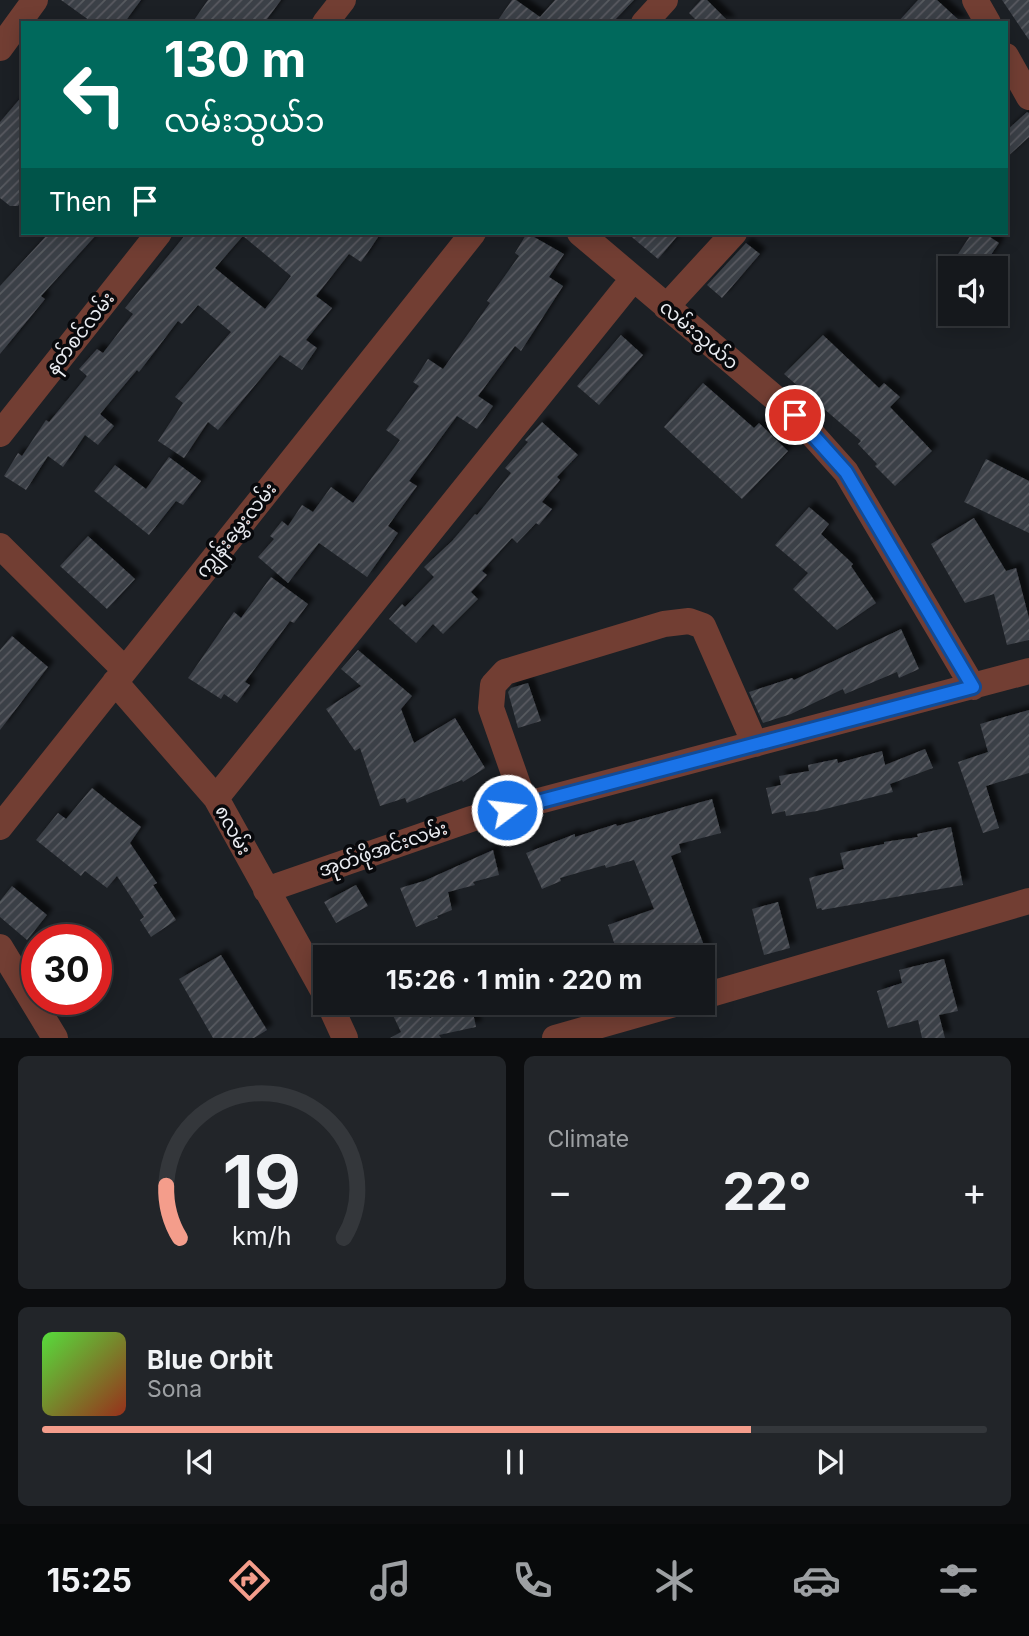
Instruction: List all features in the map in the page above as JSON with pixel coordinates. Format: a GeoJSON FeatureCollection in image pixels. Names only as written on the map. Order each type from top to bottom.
{"type":"FeatureCollection","features":[{"type":"Feature","properties":{"kind":"street"},"geometry":{"type":"LineString","coordinates":[[0,48],[35,0]]}},
{"type":"Feature","properties":{"kind":"street"},"geometry":{"type":"LineString","coordinates":[[327,21],[343,0]]}},
{"type":"Feature","properties":{"kind":"street"},"geometry":{"type":"LineString","coordinates":[[646,21],[665,0]]}},
{"type":"Feature","properties":{"kind":"street"},"geometry":{"type":"LineString","coordinates":[[975,0],[987,21]]}},
{"type":"Feature","properties":{"kind":"street"},"geometry":{"type":"LineString","coordinates":[[1008,60],[1029,97]]}},
{"type":"Feature","properties":{"kind":"street","name":"နတ်စင်လမ်း"},"geometry":{"type":"LineString","coordinates":[[0,434],[157,235]]}},
{"type":"Feature","properties":{"kind":"street","name":"ကျွန်းမွှေးလမ်း"},"geometry":{"type":"LineString","coordinates":[[0,827],[471,235]]}},
{"type":"Feature","properties":{"kind":"street","name":"လမ်းသွယ်၁"},"geometry":{"type":"LineString","coordinates":[[582,235],[795,415],[846,472],[973,687]]}},
{"type":"Feature","properties":{"kind":"street"},"geometry":{"type":"LineString","coordinates":[[666,307],[732,235]]}},
{"type":"Feature","properties":{"kind":"street"},"geometry":{"type":"LineString","coordinates":[[216,798],[633,279]]}},
{"type":"Feature","properties":{"kind":"street","name":"၈လမ်း"},"geometry":{"type":"LineString","coordinates":[[0,545],[120,676],[216,798],[313,973]]}},
{"type":"Feature","properties":{"kind":"street"},"geometry":{"type":"LineString","coordinates":[[525,805],[491,708],[493,685],[505,671],[664,624],[689,621],[703,626],[755,744]]}},
{"type":"Feature","properties":{"kind":"street","name":"အုတ်ဖိုအင်းလမ်း"},"geometry":{"type":"LineString","coordinates":[[266,890],[471,819],[1029,671]]}},
{"type":"Feature","properties":{"kind":"street"},"geometry":{"type":"LineString","coordinates":[[715,993],[1029,901]]}},
{"type":"Feature","properties":{"kind":"street"},"geometry":{"type":"LineString","coordinates":[[0,947],[55,1038]]}},
{"type":"Feature","properties":{"kind":"street"},"geometry":{"type":"LineString","coordinates":[[334,1015],[345,1038]]}},
{"type":"Feature","properties":{"kind":"street"},"geometry":{"type":"LineString","coordinates":[[555,1038],[636,1015]]}},
{"type":"Feature","properties":{"kind":"building"},"geometry":{"type":"Polygon","coordinates":[[[61,0],[141,0],[125,21],[90,21],[61,0]]]}},
{"type":"Feature","properties":{"kind":"building"},"geometry":{"type":"Polygon","coordinates":[[[208,0],[281,0],[265,21],[193,21],[208,0]]]}},
{"type":"Feature","properties":{"kind":"building"},"geometry":{"type":"Polygon","coordinates":[[[512,0],[540,17],[555,0],[634,0],[614,21],[497,21],[512,0]]]}},
{"type":"Feature","properties":{"kind":"building"},"geometry":{"type":"Polygon","coordinates":[[[701,0],[707,0],[728,21],[697,21],[689,13],[701,0]]]}},
{"type":"Feature","properties":{"kind":"building"},"geometry":{"type":"Polygon","coordinates":[[[918,0],[937,0],[960,21],[899,21],[918,0]]]}},
{"type":"Feature","properties":{"kind":"building"},"geometry":{"type":"Polygon","coordinates":[[[1002,0],[1029,0],[1029,40],[1002,0]]]}},
{"type":"Feature","properties":{"kind":"building"},"geometry":{"type":"Polygon","coordinates":[[[21,97],[21,202],[18,206],[10,206],[0,198],[0,122],[21,97]]]}},
{"type":"Feature","properties":{"kind":"building"},"geometry":{"type":"Polygon","coordinates":[[[1029,113],[1029,137],[1008,156],[1008,129],[1029,113]]]}},
{"type":"Feature","properties":{"kind":"building"},"geometry":{"type":"Polygon","coordinates":[[[47,235],[96,235],[41,296],[45,299],[0,354],[0,286],[47,235]]]}},
{"type":"Feature","properties":{"kind":"building"},"geometry":{"type":"Polygon","coordinates":[[[185,235],[380,235],[361,262],[349,254],[316,296],[332,308],[306,340],[317,348],[302,370],[280,355],[218,430],[208,422],[184,458],[158,441],[183,403],[175,397],[231,332],[198,305],[182,324],[178,321],[139,372],[137,370],[100,414],[114,426],[98,445],[85,435],[63,467],[48,456],[26,490],[4,476],[18,453],[22,456],[46,420],[49,422],[87,376],[79,369],[97,349],[103,353],[133,314],[125,308],[185,235]],[[243,236],[215,268],[265,309],[291,276],[243,236]]]}},
{"type":"Feature","properties":{"kind":"building"},"geometry":{"type":"Polygon","coordinates":[[[526,235],[531,235],[564,254],[549,277],[563,286],[521,351],[515,346],[478,396],[493,406],[477,429],[457,416],[409,481],[417,486],[388,526],[398,533],[367,577],[319,543],[288,583],[258,557],[274,539],[270,536],[282,521],[288,526],[302,505],[313,512],[331,487],[353,503],[400,440],[386,430],[419,386],[413,382],[428,359],[443,369],[490,303],[487,301],[519,256],[515,253],[526,235]]]}},
{"type":"Feature","properties":{"kind":"building"},"geometry":{"type":"Polygon","coordinates":[[[629,235],[678,235],[658,259],[629,235]]]}},
{"type":"Feature","properties":{"kind":"building"},"geometry":{"type":"Polygon","coordinates":[[[971,235],[987,235],[999,243],[990,256],[957,256],[971,235]]]}},
{"type":"Feature","properties":{"kind":"building"},"geometry":{"type":"Polygon","coordinates":[[[746,243],[760,254],[722,298],[707,285],[746,243]]]}},
{"type":"Feature","properties":{"kind":"building"},"geometry":{"type":"Polygon","coordinates":[[[621,335],[643,355],[599,405],[577,386],[621,335]]]}},
{"type":"Feature","properties":{"kind":"building"},"geometry":{"type":"Polygon","coordinates":[[[823,335],[879,388],[884,383],[900,397],[890,407],[932,451],[895,486],[858,444],[861,441],[784,374],[823,335]]]}},
{"type":"Feature","properties":{"kind":"building"},"geometry":{"type":"Polygon","coordinates":[[[703,383],[754,428],[759,423],[788,451],[742,499],[664,427],[703,383]]]}},
{"type":"Feature","properties":{"kind":"building"},"geometry":{"type":"Polygon","coordinates":[[[542,422],[578,455],[557,477],[560,480],[542,502],[552,509],[539,525],[536,523],[517,543],[512,538],[482,571],[487,575],[471,592],[478,599],[443,634],[433,624],[416,643],[389,619],[402,604],[405,607],[434,577],[424,567],[452,541],[475,514],[477,515],[511,473],[505,468],[542,422]]]}},
{"type":"Feature","properties":{"kind":"building"},"geometry":{"type":"Polygon","coordinates":[[[169,457],[201,481],[183,505],[176,501],[149,535],[94,491],[115,465],[146,489],[169,457]]]}},
{"type":"Feature","properties":{"kind":"building"},"geometry":{"type":"Polygon","coordinates":[[[986,459],[1029,481],[1029,533],[964,502],[986,459]]]}},
{"type":"Feature","properties":{"kind":"building"},"geometry":{"type":"Polygon","coordinates":[[[809,507],[829,524],[821,534],[853,564],[851,566],[876,603],[837,630],[793,589],[808,573],[775,545],[809,507]]]}},
{"type":"Feature","properties":{"kind":"building"},"geometry":{"type":"Polygon","coordinates":[[[974,518],[1006,571],[1016,568],[1029,618],[1029,640],[1007,645],[994,594],[965,603],[931,544],[974,518]]]}},
{"type":"Feature","properties":{"kind":"building"},"geometry":{"type":"Polygon","coordinates":[[[88,536],[135,579],[107,609],[60,566],[88,536]]]}},
{"type":"Feature","properties":{"kind":"building"},"geometry":{"type":"Polygon","coordinates":[[[271,577],[308,604],[294,623],[290,621],[245,682],[250,685],[237,703],[224,694],[221,699],[188,678],[234,612],[241,618],[271,577]]]}},
{"type":"Feature","properties":{"kind":"building"},"geometry":{"type":"Polygon","coordinates":[[[901,629],[919,669],[899,678],[897,672],[845,694],[843,689],[791,714],[763,723],[749,692],[792,678],[794,680],[901,629]]]}},
{"type":"Feature","properties":{"kind":"building"},"geometry":{"type":"Polygon","coordinates":[[[12,636],[48,667],[0,730],[0,650],[12,636]]]}},
{"type":"Feature","properties":{"kind":"building"},"geometry":{"type":"Polygon","coordinates":[[[358,650],[412,696],[401,709],[414,743],[455,718],[485,768],[463,782],[462,780],[407,803],[405,798],[380,806],[360,748],[355,751],[326,709],[361,686],[341,669],[358,650]]]}},
{"type":"Feature","properties":{"kind":"building"},"geometry":{"type":"Polygon","coordinates":[[[528,683],[541,721],[518,728],[508,692],[511,688],[528,683]]]}},
{"type":"Feature","properties":{"kind":"building"},"geometry":{"type":"Polygon","coordinates":[[[1029,710],[1029,773],[986,786],[999,828],[983,833],[958,762],[988,752],[980,724],[1029,710]]]}},
{"type":"Feature","properties":{"kind":"building"},"geometry":{"type":"Polygon","coordinates":[[[925,749],[933,768],[890,784],[893,792],[817,811],[786,816],[785,811],[772,814],[766,788],[781,785],[779,776],[809,771],[808,765],[837,759],[838,763],[882,751],[885,765],[925,749]]]}},
{"type":"Feature","properties":{"kind":"building"},"geometry":{"type":"Polygon","coordinates":[[[92,788],[141,827],[130,843],[157,883],[153,885],[176,920],[151,937],[140,920],[144,917],[117,876],[107,888],[85,871],[81,876],[36,840],[58,813],[66,819],[92,788]]]}},
{"type":"Feature","properties":{"kind":"building"},"geometry":{"type":"Polygon","coordinates":[[[712,799],[721,833],[679,844],[681,852],[671,856],[704,945],[615,945],[608,925],[654,909],[634,860],[560,878],[561,881],[542,889],[526,853],[575,834],[575,837],[616,824],[617,826],[712,799]]]}},
{"type":"Feature","properties":{"kind":"building"},"geometry":{"type":"Polygon","coordinates":[[[951,827],[963,885],[817,909],[809,878],[844,869],[840,853],[918,837],[917,834],[951,827]]]}},
{"type":"Feature","properties":{"kind":"building"},"geometry":{"type":"Polygon","coordinates":[[[493,850],[499,875],[448,892],[452,910],[416,927],[400,888],[424,881],[493,850]]]}},
{"type":"Feature","properties":{"kind":"building"},"geometry":{"type":"Polygon","coordinates":[[[356,885],[368,906],[336,923],[324,902],[356,885]]]}},
{"type":"Feature","properties":{"kind":"building"},"geometry":{"type":"Polygon","coordinates":[[[12,886],[47,915],[40,924],[21,924],[21,935],[0,917],[0,901],[12,886]]]}},
{"type":"Feature","properties":{"kind":"building"},"geometry":{"type":"Polygon","coordinates":[[[778,902],[790,948],[764,955],[752,909],[778,902]]]}},
{"type":"Feature","properties":{"kind":"building"},"geometry":{"type":"Polygon","coordinates":[[[221,955],[267,1030],[254,1038],[213,1038],[179,979],[221,955]]]}},
{"type":"Feature","properties":{"kind":"building"},"geometry":{"type":"Polygon","coordinates":[[[944,959],[958,1011],[939,1015],[945,1038],[922,1038],[918,1020],[888,1028],[877,991],[902,983],[899,970],[944,959]]]}},
{"type":"Feature","properties":{"kind":"building"},"geometry":{"type":"Polygon","coordinates":[[[393,1015],[428,1015],[430,1018],[436,1015],[474,1015],[476,1027],[439,1035],[441,1038],[390,1038],[401,1032],[393,1015]]]}},
{"type":"Feature","properties":{"kind":"route"},"geometry":{"type":"LineString","coordinates":[[507,810],[973,687],[846,472],[795,415]]}}]}
